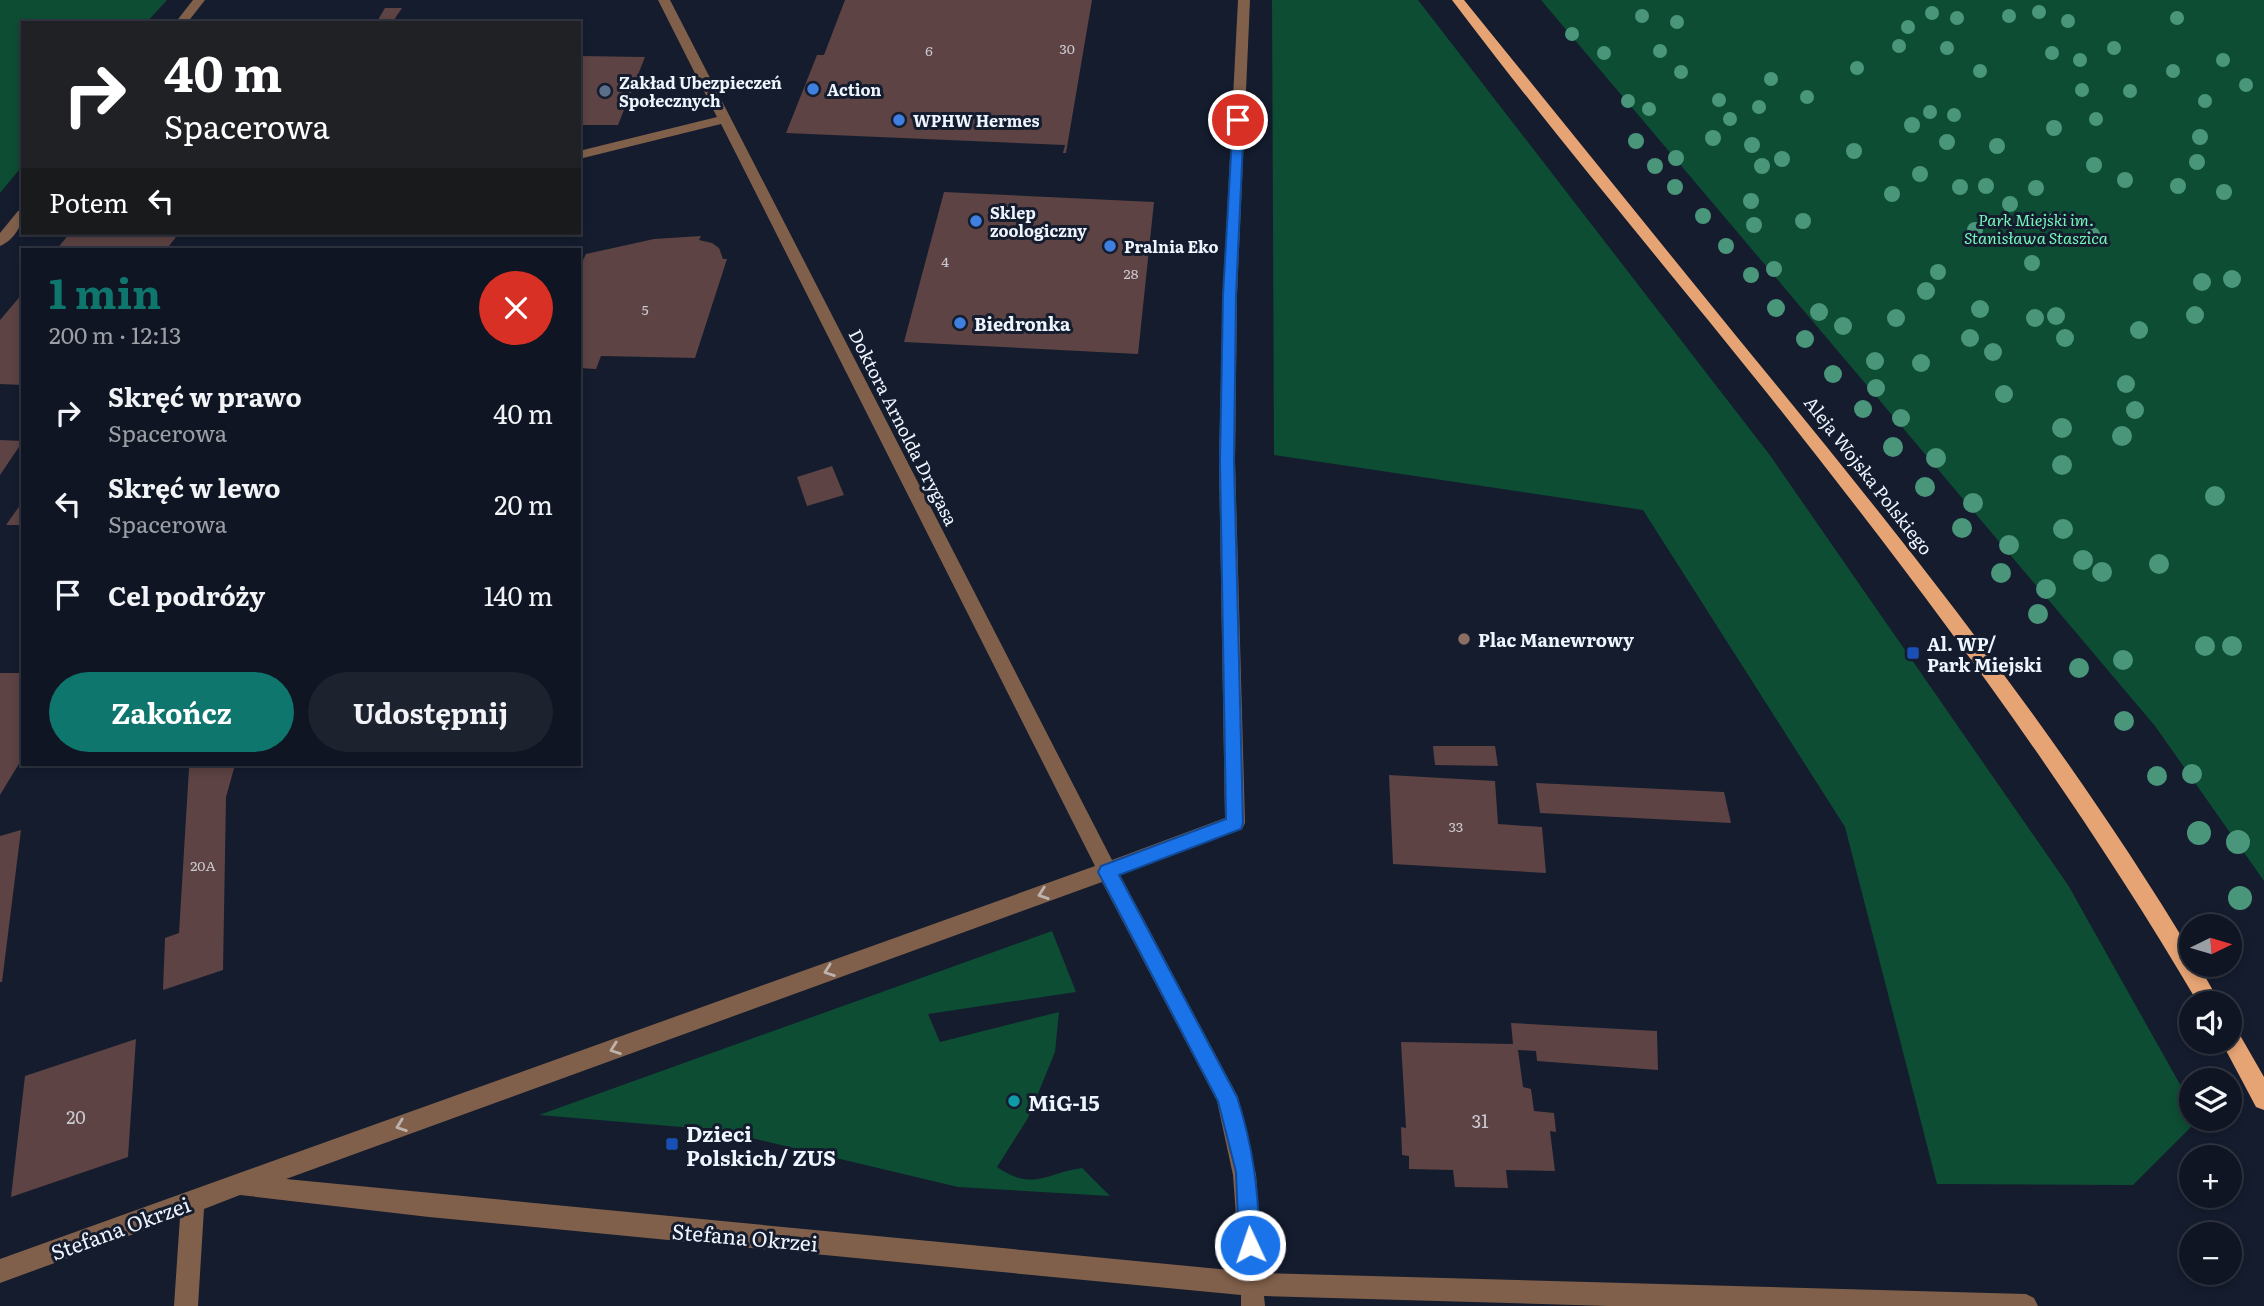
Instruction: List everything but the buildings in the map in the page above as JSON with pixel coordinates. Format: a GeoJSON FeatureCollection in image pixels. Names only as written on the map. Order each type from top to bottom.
{"type":"FeatureCollection","features":[{"type":"Feature","properties":{"kind":"main road","name":"Aleja Wojska Polskiego"},"geometry":{"type":"LineString","coordinates":[[1458,0],[1862,501],[2046,743],[2099,822],[2203,991]]}},
{"type":"Feature","properties":{"kind":"main road"},"geometry":{"type":"LineString","coordinates":[[2239,1054],[2264,1099]]}},
{"type":"Feature","properties":{"kind":"street"},"geometry":{"type":"LineString","coordinates":[[182,21],[199,0]]}},
{"type":"Feature","properties":{"kind":"street","name":"Doktora Arnolda Drygasa"},"geometry":{"type":"LineString","coordinates":[[664,0],[1107,872],[1227,1097],[1239,1135],[1246,1172],[1252,1295]]}},
{"type":"Feature","properties":{"kind":"street","name":"Stefana Okrzei"},"geometry":{"type":"LineString","coordinates":[[0,1271],[1107,872],[1235,823],[1227,461],[1230,295],[1244,0]]}},
{"type":"Feature","properties":{"kind":"street"},"geometry":{"type":"LineString","coordinates":[[581,155],[726,119]]}},
{"type":"Feature","properties":{"kind":"street"},"geometry":{"type":"LineString","coordinates":[[0,242],[21,216]]}},
{"type":"Feature","properties":{"kind":"street","name":"Stefana Okrzei"},"geometry":{"type":"LineString","coordinates":[[240,1184],[1252,1295],[2026,1306]]}},
{"type":"Feature","properties":{"kind":"street"},"geometry":{"type":"LineString","coordinates":[[186,1306],[193,1201]]}},
{"type":"Feature","properties":{"kind":"green space"},"geometry":{"type":"Polygon","coordinates":[[[0,0],[167,0],[148,21],[21,21],[21,167],[0,193],[0,0]]]}},
{"type":"Feature","properties":{"kind":"green space"},"geometry":{"type":"Polygon","coordinates":[[[1272,0],[1418,0],[1769,454],[2068,885],[2179,1083],[2179,1131],[2187,1131],[2133,1185],[1937,1184],[1845,827],[1643,510],[1274,455],[1272,0]]]}},
{"type":"Feature","properties":{"kind":"green space","name":"Park Miejski im. Stanisława Staszica"},"geometry":{"type":"Polygon","coordinates":[[[1541,0],[2264,0],[2264,881],[2155,726],[1541,0]]]}},
{"type":"Feature","properties":{"kind":"green space"},"geometry":{"type":"Polygon","coordinates":[[[1052,931],[1076,992],[928,1014],[940,1042],[1059,1012],[1055,1052],[1028,1118],[997,1167],[1030,1180],[1082,1168],[1110,1196],[958,1187],[718,1130],[539,1115],[1052,931]]]}},
{"type":"Feature","properties":{"kind":"place","name":"Action"},"geometry":{"type":"Point","coordinates":[813,89]}},
{"type":"Feature","properties":{"kind":"place","name":"Zakład Ubezpieczeń Społecznych"},"geometry":{"type":"Point","coordinates":[605,91]}},
{"type":"Feature","properties":{"kind":"place","name":"WPHW Hermes"},"geometry":{"type":"Point","coordinates":[899,120]}},
{"type":"Feature","properties":{"kind":"place","name":"Sklep zoologiczny"},"geometry":{"type":"Point","coordinates":[976,221]}},
{"type":"Feature","properties":{"kind":"place","name":"Pralnia Eko"},"geometry":{"type":"Point","coordinates":[1110,246]}},
{"type":"Feature","properties":{"kind":"place","name":"Biedronka"},"geometry":{"type":"Point","coordinates":[960,323]}},
{"type":"Feature","properties":{"kind":"place","name":"Plac Manewrowy"},"geometry":{"type":"Point","coordinates":[1464,639]}},
{"type":"Feature","properties":{"kind":"place","name":"Al. WP/ Park Miejski"},"geometry":{"type":"Point","coordinates":[1913,653]}},
{"type":"Feature","properties":{"kind":"place","name":"MiG-15"},"geometry":{"type":"Point","coordinates":[1014,1101]}},
{"type":"Feature","properties":{"kind":"place","name":"Dzieci Polskich/ ZUS"},"geometry":{"type":"Point","coordinates":[672,1144]}},
{"type":"Feature","properties":{"kind":"route"},"geometry":{"type":"LineString","coordinates":[[1238,120],[1230,295],[1227,461],[1235,823],[1107,872],[1227,1097],[1239,1135],[1246,1172],[1250,1245]]}}]}
